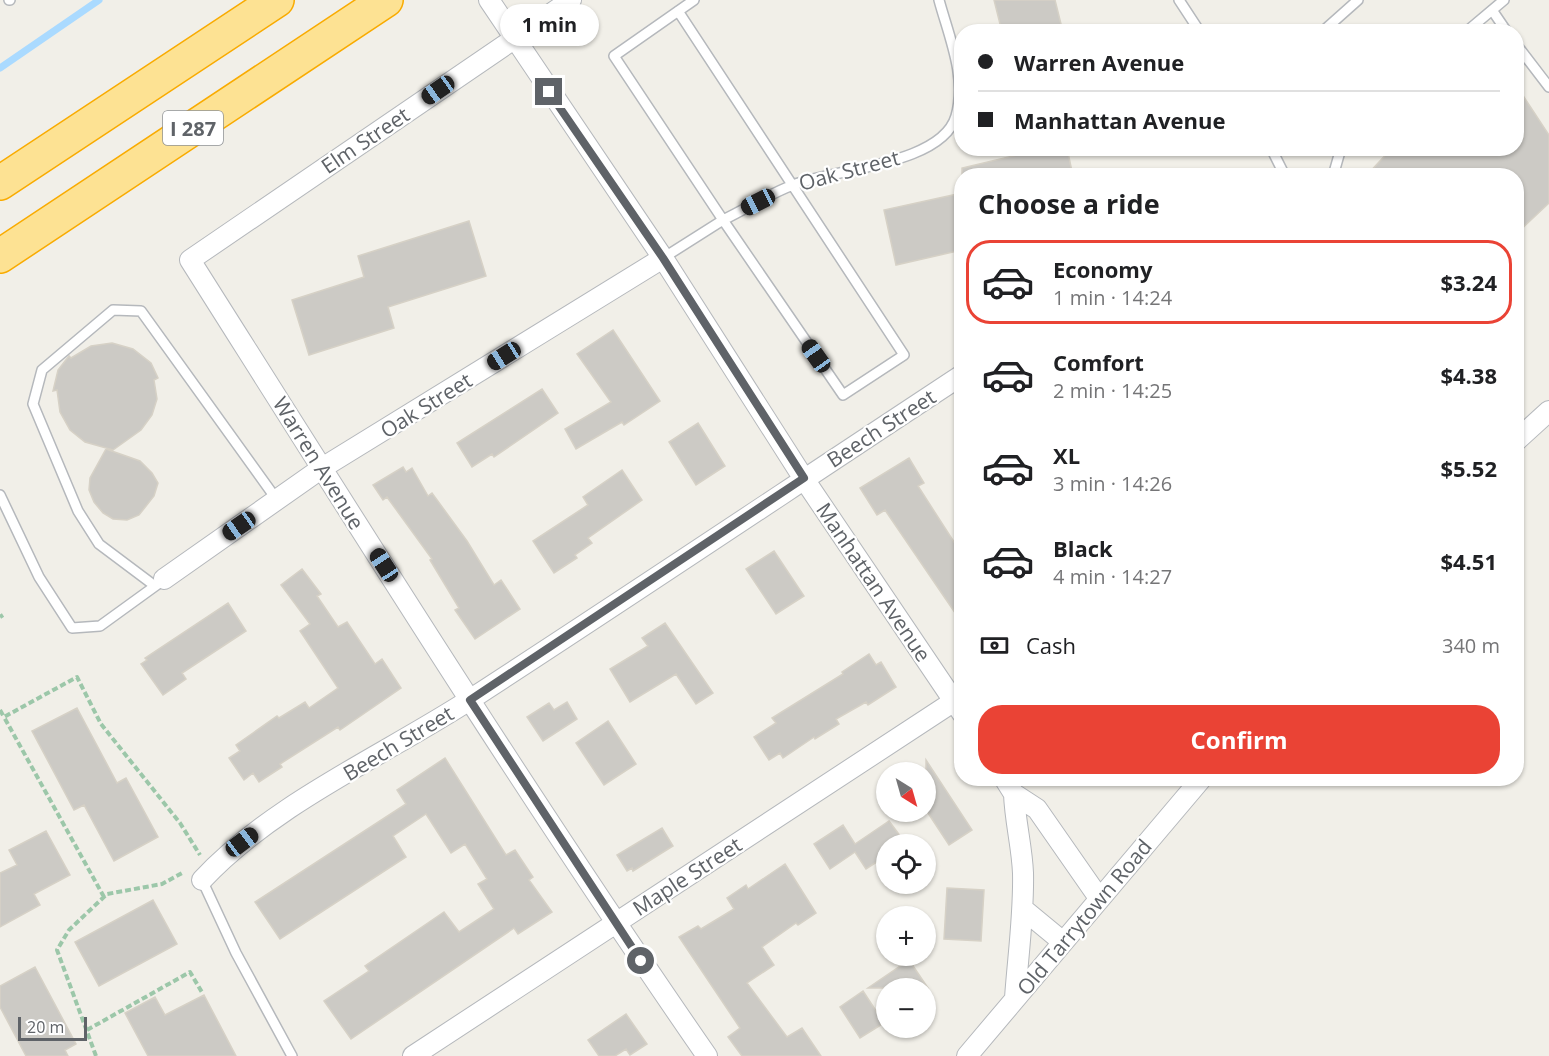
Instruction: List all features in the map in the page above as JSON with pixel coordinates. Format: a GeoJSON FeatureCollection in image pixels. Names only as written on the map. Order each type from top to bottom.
{"type":"FeatureCollection","features":[{"type":"Feature","properties":{"kind":"highway","name":"I 287"},"geometry":{"type":"LineString","coordinates":[[0,183],[277,0]]}},
{"type":"Feature","properties":{"kind":"highway","name":"I 287"},"geometry":{"type":"LineString","coordinates":[[0,255],[386,0]]}},
{"type":"Feature","properties":{"kind":"street","name":"Manhattan Avenue"},"geometry":{"type":"LineString","coordinates":[[489,0],[663,258],[804,478],[954,697]]}},
{"type":"Feature","properties":{"kind":"street","name":"Elm Street"},"geometry":{"type":"LineString","coordinates":[[190,260],[571,0]]}},
{"type":"Feature","properties":{"kind":"street","name":"Oak Street"},"geometry":{"type":"LineString","coordinates":[[159,582],[322,468],[663,258]]}},
{"type":"Feature","properties":{"kind":"street","name":"Warren Avenue"},"geometry":{"type":"LineString","coordinates":[[190,260],[470,700],[615,923],[707,1056]]}},
{"type":"Feature","properties":{"kind":"street","name":"Beech Street"},"geometry":{"type":"LineString","coordinates":[[199,869],[225,855],[274,818],[470,700],[954,380]]}},
{"type":"Feature","properties":{"kind":"street"},"geometry":{"type":"LineString","coordinates":[[1524,434],[1549,411]]}},
{"type":"Feature","properties":{"kind":"street","name":"Maple Street"},"geometry":{"type":"LineString","coordinates":[[413,1056],[615,923],[954,707]]}},
{"type":"Feature","properties":{"kind":"street"},"geometry":{"type":"LineString","coordinates":[[1009,786],[1037,809],[1099,897]]}},
{"type":"Feature","properties":{"kind":"street"},"geometry":{"type":"LineString","coordinates":[[1009,786],[1023,870],[1023,909],[1015,998]]}},
{"type":"Feature","properties":{"kind":"street","name":"Old Tarrytown Road"},"geometry":{"type":"LineString","coordinates":[[966,1056],[1195,786]]}},
{"type":"Feature","properties":{"kind":"street"},"geometry":{"type":"LineString","coordinates":[[1023,909],[1063,942]]}},
{"type":"Feature","properties":{"kind":"lane"},"geometry":{"type":"LineString","coordinates":[[678,11],[794,184],[904,356],[843,395],[614,56],[678,11],[694,0]]}},
{"type":"Feature","properties":{"kind":"lane","name":"Oak Street"},"geometry":{"type":"LineString","coordinates":[[939,0],[954,53]]}},
{"type":"Feature","properties":{"kind":"lane"},"geometry":{"type":"LineString","coordinates":[[1179,0],[1195,24]]}},
{"type":"Feature","properties":{"kind":"lane"},"geometry":{"type":"LineString","coordinates":[[1331,24],[1358,0]]}},
{"type":"Feature","properties":{"kind":"lane"},"geometry":{"type":"LineString","coordinates":[[1475,24],[1504,0]]}},
{"type":"Feature","properties":{"kind":"lane"},"geometry":{"type":"LineString","coordinates":[[1492,10],[1502,24]]}},
{"type":"Feature","properties":{"kind":"lane"},"geometry":{"type":"LineString","coordinates":[[1524,54],[1549,87]]}},
{"type":"Feature","properties":{"kind":"lane","name":"Oak Street"},"geometry":{"type":"LineString","coordinates":[[663,258],[723,220],[794,184],[885,163],[944,137],[954,120]]}},
{"type":"Feature","properties":{"kind":"lane"},"geometry":{"type":"LineString","coordinates":[[0,495],[39,577],[72,628],[100,626],[159,582],[99,543],[78,511],[33,404],[42,370],[113,310],[141,311],[277,500]]}},
{"type":"Feature","properties":{"kind":"lane"},"geometry":{"type":"LineString","coordinates":[[199,869],[236,953],[292,1056]]}},
{"type":"Feature","properties":{"kind":"path"},"geometry":{"type":"LineString","coordinates":[[4,717],[77,677],[101,724],[180,823],[199,869],[162,884],[107,894],[69,930],[57,950],[96,1056]]}},
{"type":"Feature","properties":{"kind":"path"},"geometry":{"type":"LineString","coordinates":[[0,710],[104,897]]}},
{"type":"Feature","properties":{"kind":"path"},"geometry":{"type":"LineString","coordinates":[[87,1030],[190,972],[203,994]]}},
{"type":"Feature","properties":{"kind":"building"},"geometry":{"type":"Polygon","coordinates":[[[994,0],[1055,0],[1061,24],[1000,24],[994,0]]]}},
{"type":"Feature","properties":{"kind":"building"},"geometry":{"type":"Polygon","coordinates":[[[1524,97],[1549,135],[1549,203],[1524,226],[1524,168],[1373,168],[1385,156],[1524,156],[1524,97]]]}},
{"type":"Feature","properties":{"kind":"building"},"geometry":{"type":"Polygon","coordinates":[[[1012,156],[1069,156],[1071,168],[962,168],[1012,156]]]}},
{"type":"Feature","properties":{"kind":"building"},"geometry":{"type":"Polygon","coordinates":[[[954,195],[954,252],[896,265],[884,210],[954,195]]]}},
{"type":"Feature","properties":{"kind":"building"},"geometry":{"type":"Polygon","coordinates":[[[469,221],[486,276],[388,307],[394,328],[309,355],[292,300],[364,277],[358,256],[469,221]]]}},
{"type":"Feature","properties":{"kind":"building"},"geometry":{"type":"Polygon","coordinates":[[[613,330],[660,401],[624,425],[622,422],[576,449],[565,429],[611,402],[577,354],[613,330]]]}},
{"type":"Feature","properties":{"kind":"building"},"geometry":{"type":"Polygon","coordinates":[[[112,343],[133,349],[151,363],[158,378],[154,380],[157,399],[152,415],[141,430],[113,450],[85,442],[70,430],[60,412],[57,390],[53,391],[58,370],[69,356],[71,358],[91,346],[112,343]]]}},
{"type":"Feature","properties":{"kind":"building"},"geometry":{"type":"Polygon","coordinates":[[[542,389],[558,413],[494,457],[492,454],[472,467],[457,443],[542,389]]]}},
{"type":"Feature","properties":{"kind":"building"},"geometry":{"type":"Polygon","coordinates":[[[698,423],[725,466],[696,485],[669,442],[698,423]]]}},
{"type":"Feature","properties":{"kind":"building"},"geometry":{"type":"Polygon","coordinates":[[[106,449],[140,461],[158,483],[154,496],[139,515],[127,520],[113,519],[103,513],[94,502],[89,490],[90,478],[106,449]]]}},
{"type":"Feature","properties":{"kind":"building"},"geometry":{"type":"Polygon","coordinates":[[[909,458],[924,483],[918,486],[954,542],[954,611],[885,510],[877,515],[860,488],[909,458]]]}},
{"type":"Feature","properties":{"kind":"building"},"geometry":{"type":"Polygon","coordinates":[[[403,467],[406,472],[412,468],[428,496],[432,493],[467,541],[494,585],[501,580],[520,609],[475,639],[455,610],[459,608],[430,560],[432,559],[387,497],[383,500],[373,485],[403,467]]]}},
{"type":"Feature","properties":{"kind":"building"},"geometry":{"type":"Polygon","coordinates":[[[622,470],[642,500],[588,538],[592,543],[575,555],[577,558],[554,573],[533,541],[588,505],[583,497],[622,470]]]}},
{"type":"Feature","properties":{"kind":"building"},"geometry":{"type":"Polygon","coordinates":[[[774,551],[804,596],[776,614],[746,569],[774,551]]]}},
{"type":"Feature","properties":{"kind":"building"},"geometry":{"type":"Polygon","coordinates":[[[302,569],[321,594],[317,596],[338,627],[347,622],[375,664],[382,659],[401,688],[340,730],[338,727],[280,764],[282,767],[259,782],[253,773],[244,780],[229,758],[240,751],[236,745],[277,716],[279,718],[305,702],[309,708],[338,688],[300,631],[310,624],[281,585],[302,569]]]}},
{"type":"Feature","properties":{"kind":"building"},"geometry":{"type":"Polygon","coordinates":[[[228,603],[246,631],[182,673],[186,679],[163,695],[141,664],[147,660],[145,658],[228,603]]]}},
{"type":"Feature","properties":{"kind":"building"},"geometry":{"type":"Polygon","coordinates":[[[665,623],[713,693],[696,704],[676,674],[630,702],[610,669],[648,646],[642,638],[665,623]]]}},
{"type":"Feature","properties":{"kind":"building"},"geometry":{"type":"Polygon","coordinates":[[[869,654],[876,665],[881,662],[896,687],[868,705],[866,702],[836,719],[839,724],[815,739],[814,737],[783,758],[780,753],[769,760],[754,737],[776,723],[772,718],[843,674],[842,672],[869,654]]]}},
{"type":"Feature","properties":{"kind":"building"},"geometry":{"type":"Polygon","coordinates":[[[567,702],[577,719],[543,741],[527,717],[549,703],[554,710],[567,702]]]}},
{"type":"Feature","properties":{"kind":"building"},"geometry":{"type":"Polygon","coordinates":[[[77,708],[117,783],[126,778],[158,837],[114,861],[84,805],[74,810],[32,731],[77,708]]]}},
{"type":"Feature","properties":{"kind":"building"},"geometry":{"type":"Polygon","coordinates":[[[608,721],[636,764],[604,785],[576,743],[608,721]]]}},
{"type":"Feature","properties":{"kind":"building"},"geometry":{"type":"Polygon","coordinates":[[[445,758],[506,855],[515,850],[533,877],[529,880],[552,912],[518,934],[514,928],[351,1039],[324,1001],[369,971],[365,966],[444,912],[459,932],[494,909],[478,884],[487,879],[465,844],[451,853],[426,814],[393,836],[406,857],[280,939],[255,902],[406,804],[397,790],[445,758]]]}},
{"type":"Feature","properties":{"kind":"building"},"geometry":{"type":"Polygon","coordinates":[[[936,775],[972,830],[949,845],[934,822],[936,822],[936,775]]]}},
{"type":"Feature","properties":{"kind":"building"},"geometry":{"type":"Polygon","coordinates":[[[888,822],[899,834],[876,834],[876,862],[866,869],[855,852],[830,869],[814,844],[843,825],[855,844],[888,822]]]}},
{"type":"Feature","properties":{"kind":"building"},"geometry":{"type":"Polygon","coordinates":[[[662,828],[673,846],[633,871],[632,868],[627,871],[617,855],[662,828]]]}},
{"type":"Feature","properties":{"kind":"building"},"geometry":{"type":"Polygon","coordinates":[[[46,831],[70,875],[34,894],[40,905],[0,927],[0,873],[17,865],[9,850],[46,831]]]}},
{"type":"Feature","properties":{"kind":"building"},"geometry":{"type":"Polygon","coordinates":[[[785,864],[816,913],[798,925],[796,923],[762,947],[774,965],[747,983],[787,1037],[802,1028],[821,1056],[742,1056],[728,1037],[740,1028],[679,937],[698,926],[701,929],[734,909],[727,898],[746,885],[748,889],[785,864]]]}},
{"type":"Feature","properties":{"kind":"building"},"geometry":{"type":"Polygon","coordinates":[[[947,888],[984,890],[981,941],[944,939],[947,888]]]}},
{"type":"Feature","properties":{"kind":"building"},"geometry":{"type":"Polygon","coordinates":[[[153,900],[177,944],[99,986],[75,942],[153,900]]]}},
{"type":"Feature","properties":{"kind":"building"},"geometry":{"type":"Polygon","coordinates":[[[900,966],[913,966],[921,978],[883,978],[900,966]]]}},
{"type":"Feature","properties":{"kind":"building"},"geometry":{"type":"Polygon","coordinates":[[[35,967],[76,1044],[65,1050],[68,1056],[26,1056],[0,1007],[0,986],[35,967]]]}},
{"type":"Feature","properties":{"kind":"building"},"geometry":{"type":"Polygon","coordinates":[[[863,991],[876,1011],[876,1028],[860,1038],[840,1007],[863,991]]]}},
{"type":"Feature","properties":{"kind":"building"},"geometry":{"type":"Polygon","coordinates":[[[204,995],[236,1056],[148,1056],[125,1013],[155,997],[165,1015],[204,995]]]}},
{"type":"Feature","properties":{"kind":"building"},"geometry":{"type":"Polygon","coordinates":[[[626,1014],[647,1044],[630,1055],[626,1049],[615,1056],[599,1056],[588,1040],[626,1014]]]}},
{"type":"Feature","properties":{"kind":"waterway"},"geometry":{"type":"LineString","coordinates":[[0,68],[99,0]]}},
{"type":"Feature","properties":{"kind":"route"},"geometry":{"type":"LineString","coordinates":[[549,92],[663,258],[804,478],[470,700],[641,961]]}}]}
